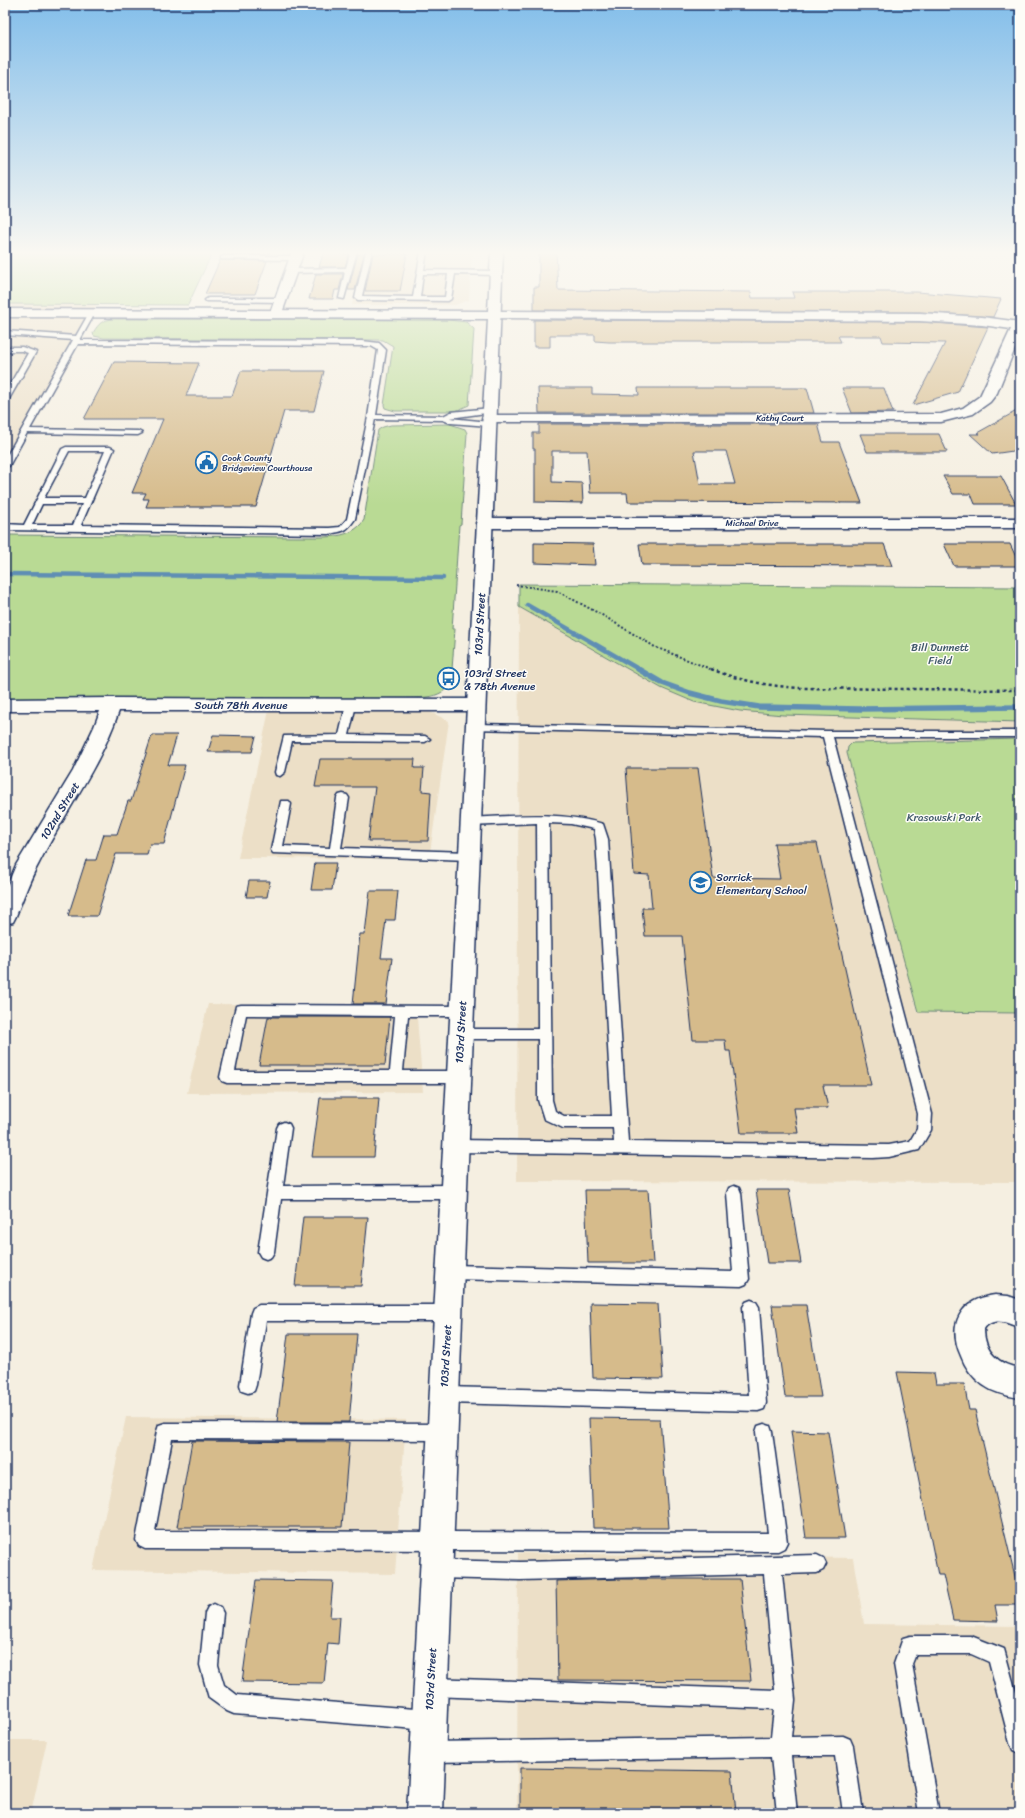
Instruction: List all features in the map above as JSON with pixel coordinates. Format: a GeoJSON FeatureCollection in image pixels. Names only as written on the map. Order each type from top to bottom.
{"type":"FeatureCollection","features":[{"type":"Feature","properties":{"kind":"street","name":"103rd Street"},"geometry":{"type":"LineString","coordinates":[[425,1813],[493,336]]}},
{"type":"Feature","properties":{"kind":"street","name":"Kathy Court"},"geometry":{"type":"LineString","coordinates":[[489,417],[941,418],[972,410],[984,402],[990,393],[1015,336]]}},
{"type":"Feature","properties":{"kind":"street","name":"Michael Drive"},"geometry":{"type":"LineString","coordinates":[[484,523],[1020,523]]}},
{"type":"Feature","properties":{"kind":"street","name":"102nd Street"},"geometry":{"type":"LineString","coordinates":[[5,916],[27,865],[83,771],[104,727],[112,704]]}},
{"type":"Feature","properties":{"kind":"street","name":"South 78th Avenue"},"geometry":{"type":"LineString","coordinates":[[5,705],[476,705]]}},
{"type":"Feature","properties":{"kind":"street"},"geometry":{"type":"LineString","coordinates":[[1019,1386],[1004,1381],[986,1370],[973,1353],[969,1340],[969,1328],[974,1318],[982,1311],[1000,1308],[1020,1314]]}},
{"type":"Feature","properties":{"kind":"lane"},"geometry":{"type":"LineString","coordinates":[[5,527],[329,532],[343,528],[351,519],[372,417],[382,350],[381,347],[373,344],[76,340],[27,336]]}},
{"type":"Feature","properties":{"kind":"lane"},"geometry":{"type":"LineString","coordinates":[[5,466],[9,452],[25,431],[78,336]]}},
{"type":"Feature","properties":{"kind":"lane"},"geometry":{"type":"LineString","coordinates":[[5,349],[22,349],[32,352],[5,399]]}},
{"type":"Feature","properties":{"kind":"lane"},"geometry":{"type":"LineString","coordinates":[[444,418],[450,414],[489,417]]}},
{"type":"Feature","properties":{"kind":"lane"},"geometry":{"type":"LineString","coordinates":[[372,417],[444,418],[451,421],[489,417]]}},
{"type":"Feature","properties":{"kind":"lane"},"geometry":{"type":"LineString","coordinates":[[25,431],[138,433]]}},
{"type":"Feature","properties":{"kind":"lane"},"geometry":{"type":"LineString","coordinates":[[28,527],[39,501],[66,449],[110,449],[76,528]]}},
{"type":"Feature","properties":{"kind":"lane"},"geometry":{"type":"LineString","coordinates":[[39,501],[88,501]]}},
{"type":"Feature","properties":{"kind":"lane"},"geometry":{"type":"LineString","coordinates":[[343,738],[351,705]]}},
{"type":"Feature","properties":{"kind":"lane"},"geometry":{"type":"LineString","coordinates":[[475,727],[826,734],[948,732],[1020,734]]}},
{"type":"Feature","properties":{"kind":"lane"},"geometry":{"type":"LineString","coordinates":[[456,1146],[873,1152],[889,1151],[914,1146],[924,1130],[925,1114],[921,1095],[826,734]]}},
{"type":"Feature","properties":{"kind":"lane"},"geometry":{"type":"LineString","coordinates":[[280,772],[288,738],[425,739]]}},
{"type":"Feature","properties":{"kind":"lane"},"geometry":{"type":"LineString","coordinates":[[335,851],[343,798]]}},
{"type":"Feature","properties":{"kind":"lane"},"geometry":{"type":"LineString","coordinates":[[285,804],[277,850],[469,856]]}},
{"type":"Feature","properties":{"kind":"lane"},"geometry":{"type":"LineString","coordinates":[[470,822],[543,820],[588,822],[599,827],[602,839],[621,1149]]}},
{"type":"Feature","properties":{"kind":"lane"},"geometry":{"type":"LineString","coordinates":[[543,820],[545,1100],[549,1115],[563,1122],[619,1122]]}},
{"type":"Feature","properties":{"kind":"lane"},"geometry":{"type":"LineString","coordinates":[[459,1077],[227,1077],[241,1010],[402,1011],[461,1022],[544,1034]]}},
{"type":"Feature","properties":{"kind":"lane"},"geometry":{"type":"LineString","coordinates":[[396,1077],[402,1011]]}},
{"type":"Feature","properties":{"kind":"lane"},"geometry":{"type":"LineString","coordinates":[[266,1252],[284,1128]]}},
{"type":"Feature","properties":{"kind":"lane"},"geometry":{"type":"LineString","coordinates":[[275,1192],[453,1192]]}},
{"type":"Feature","properties":{"kind":"lane"},"geometry":{"type":"LineString","coordinates":[[450,1272],[740,1279],[734,1193]]}},
{"type":"Feature","properties":{"kind":"lane"},"geometry":{"type":"LineString","coordinates":[[444,1395],[758,1403],[751,1307]]}},
{"type":"Feature","properties":{"kind":"lane"},"geometry":{"type":"LineString","coordinates":[[248,1385],[260,1314],[448,1313]]}},
{"type":"Feature","properties":{"kind":"lane"},"geometry":{"type":"LineString","coordinates":[[443,1432],[166,1431],[145,1540],[437,1555],[778,1542],[764,1432]]}},
{"type":"Feature","properties":{"kind":"lane"},"geometry":{"type":"LineString","coordinates":[[437,1555],[520,1571],[817,1564]]}},
{"type":"Feature","properties":{"kind":"lane"},"geometry":{"type":"LineString","coordinates":[[772,1565],[785,1700],[780,1746],[787,1813]]}},
{"type":"Feature","properties":{"kind":"lane"},"geometry":{"type":"LineString","coordinates":[[214,1613],[209,1665],[216,1691],[234,1704],[429,1720]]}},
{"type":"Feature","properties":{"kind":"lane"},"geometry":{"type":"LineString","coordinates":[[929,1813],[902,1664],[910,1645],[970,1645],[998,1656],[1020,1743]]}},
{"type":"Feature","properties":{"kind":"lane"},"geometry":{"type":"LineString","coordinates":[[431,1687],[785,1700]]}},
{"type":"Feature","properties":{"kind":"lane"},"geometry":{"type":"LineString","coordinates":[[428,1752],[843,1746],[853,1813]]}},
{"type":"Feature","properties":{"kind":"path"},"geometry":{"type":"LineString","coordinates":[[516,585],[557,591],[602,615],[655,647],[735,679],[764,685],[798,688],[1020,690]]}},
{"type":"Feature","properties":{"kind":"shaded area"},"geometry":{"type":"Polygon","coordinates":[[[5,336],[79,336],[5,466],[5,336]]]}},
{"type":"Feature","properties":{"kind":"shaded area","name":"Sorrick Elementary School"},"geometry":{"type":"Polygon","coordinates":[[[519,607],[661,688],[694,702],[740,711],[783,715],[1020,722],[1020,739],[852,743],[917,1012],[1020,1013],[1020,1182],[517,1181],[519,607]]]}},
{"type":"Feature","properties":{"kind":"shaded area"},"geometry":{"type":"Polygon","coordinates":[[[269,710],[426,710],[449,721],[429,859],[238,858],[269,710]]]}},
{"type":"Feature","properties":{"kind":"shaded area"},"geometry":{"type":"Polygon","coordinates":[[[208,1004],[416,1005],[423,1092],[187,1093],[208,1004]]]}},
{"type":"Feature","properties":{"kind":"shaded area"},"geometry":{"type":"Polygon","coordinates":[[[126,1417],[406,1420],[395,1574],[93,1570],[126,1417]]]}},
{"type":"Feature","properties":{"kind":"shaded area"},"geometry":{"type":"Polygon","coordinates":[[[518,1553],[853,1558],[864,1624],[1020,1626],[1020,1813],[517,1813],[518,1553]]]}},
{"type":"Feature","properties":{"kind":"shaded area"},"geometry":{"type":"Polygon","coordinates":[[[5,1740],[47,1740],[31,1813],[5,1813],[5,1740]]]}},
{"type":"Feature","properties":{"kind":"green space"},"geometry":{"type":"Polygon","coordinates":[[[94,336],[474,336],[469,405],[458,410],[450,411],[395,411],[385,408],[384,405],[393,346],[383,340],[104,338],[94,336]]]}},
{"type":"Feature","properties":{"kind":"green space"},"geometry":{"type":"Polygon","coordinates":[[[450,424],[465,429],[467,433],[452,629],[455,629],[451,683],[442,692],[436,695],[424,697],[403,698],[5,700],[5,535],[338,536],[353,531],[364,520],[378,430],[391,425],[450,424]]]}},
{"type":"Feature","properties":{"kind":"green space","name":"Bill Dunnett Field"},"geometry":{"type":"Polygon","coordinates":[[[519,584],[1020,587],[1020,722],[783,715],[740,711],[694,702],[661,688],[519,607],[519,584]]]}},
{"type":"Feature","properties":{"kind":"green space","name":"Krasowski Park"},"geometry":{"type":"Polygon","coordinates":[[[1020,739],[1020,1013],[918,1012],[847,753],[848,747],[852,743],[1020,739]]]}},
{"type":"Feature","properties":{"kind":"building"},"geometry":{"type":"Polygon","coordinates":[[[534,336],[550,336],[550,347],[534,347],[534,336]]]}},
{"type":"Feature","properties":{"kind":"building"},"geometry":{"type":"Polygon","coordinates":[[[595,336],[984,336],[958,392],[913,405],[945,343],[883,342],[881,336],[838,336],[841,342],[595,341],[595,336]]]}},
{"type":"Feature","properties":{"kind":"building","name":"Cook County Bridgeview Courthouse"},"geometry":{"type":"Polygon","coordinates":[[[114,362],[199,363],[186,396],[232,396],[241,371],[324,371],[314,411],[284,411],[256,507],[146,507],[149,499],[143,499],[146,493],[132,493],[163,419],[84,419],[114,362]]]}},
{"type":"Feature","properties":{"kind":"building"},"geometry":{"type":"Polygon","coordinates":[[[538,388],[592,388],[592,394],[639,395],[638,388],[807,388],[814,413],[539,413],[538,388]]]}},
{"type":"Feature","properties":{"kind":"building"},"geometry":{"type":"Polygon","coordinates":[[[842,388],[884,388],[893,412],[852,413],[842,388]]]}},
{"type":"Feature","properties":{"kind":"building"},"geometry":{"type":"Polygon","coordinates":[[[1020,409],[1020,450],[992,454],[970,434],[980,434],[977,433],[1020,409]]]}},
{"type":"Feature","properties":{"kind":"building"},"geometry":{"type":"Polygon","coordinates":[[[539,424],[818,424],[823,442],[839,442],[862,503],[628,502],[627,493],[590,493],[587,451],[552,451],[552,482],[582,483],[583,503],[535,502],[535,449],[533,449],[533,433],[539,433],[539,424]],[[694,451],[700,484],[735,484],[726,451],[694,451]]]}},
{"type":"Feature","properties":{"kind":"building"},"geometry":{"type":"Polygon","coordinates":[[[860,434],[939,434],[947,452],[867,452],[860,434]]]}},
{"type":"Feature","properties":{"kind":"building"},"geometry":{"type":"Polygon","coordinates":[[[943,476],[1001,476],[1016,504],[975,504],[971,494],[953,494],[943,476]]]}},
{"type":"Feature","properties":{"kind":"building"},"geometry":{"type":"Polygon","coordinates":[[[534,543],[593,544],[595,565],[534,563],[534,543]]]}},
{"type":"Feature","properties":{"kind":"building"},"geometry":{"type":"Polygon","coordinates":[[[639,544],[884,544],[892,566],[642,565],[639,544]]]}},
{"type":"Feature","properties":{"kind":"building"},"geometry":{"type":"Polygon","coordinates":[[[944,544],[1010,544],[1020,566],[954,566],[944,544]]]}},
{"type":"Feature","properties":{"kind":"building"},"geometry":{"type":"Polygon","coordinates":[[[152,735],[177,735],[168,765],[185,765],[164,844],[150,844],[147,854],[116,854],[97,916],[68,916],[86,860],[96,860],[104,834],[117,834],[128,801],[131,801],[152,735]]]}},
{"type":"Feature","properties":{"kind":"building"},"geometry":{"type":"Polygon","coordinates":[[[213,735],[256,736],[252,752],[208,752],[213,735]]]}},
{"type":"Feature","properties":{"kind":"building"},"geometry":{"type":"Polygon","coordinates":[[[320,759],[415,759],[414,768],[424,768],[422,791],[431,792],[428,841],[368,841],[375,787],[315,787],[320,759]]]}},
{"type":"Feature","properties":{"kind":"building"},"geometry":{"type":"Polygon","coordinates":[[[626,768],[698,768],[713,878],[780,879],[774,843],[817,843],[871,1085],[823,1085],[828,1108],[794,1108],[798,1133],[741,1133],[730,1051],[726,1051],[725,1040],[693,1040],[682,936],[645,936],[642,908],[652,908],[649,875],[634,874],[626,768]]]}},
{"type":"Feature","properties":{"kind":"building"},"geometry":{"type":"Polygon","coordinates":[[[315,863],[336,863],[332,890],[311,890],[315,863]]]}},
{"type":"Feature","properties":{"kind":"building"},"geometry":{"type":"Polygon","coordinates":[[[249,881],[270,881],[267,897],[246,897],[249,881]]]}},
{"type":"Feature","properties":{"kind":"building"},"geometry":{"type":"Polygon","coordinates":[[[370,891],[398,891],[395,920],[386,920],[381,958],[392,958],[386,1004],[353,1004],[360,934],[365,934],[370,891]]]}},
{"type":"Feature","properties":{"kind":"building"},"geometry":{"type":"Polygon","coordinates":[[[268,1017],[390,1017],[385,1065],[259,1065],[268,1017]]]}},
{"type":"Feature","properties":{"kind":"building"},"geometry":{"type":"Polygon","coordinates":[[[320,1098],[379,1098],[374,1157],[312,1157],[320,1098]]]}},
{"type":"Feature","properties":{"kind":"building"},"geometry":{"type":"Polygon","coordinates":[[[585,1190],[648,1190],[653,1263],[588,1263],[585,1190]]]}},
{"type":"Feature","properties":{"kind":"building"},"geometry":{"type":"Polygon","coordinates":[[[756,1190],[789,1190],[801,1263],[767,1263],[756,1190]]]}},
{"type":"Feature","properties":{"kind":"building"},"geometry":{"type":"Polygon","coordinates":[[[303,1217],[368,1217],[361,1286],[295,1286],[303,1217]]]}},
{"type":"Feature","properties":{"kind":"building"},"geometry":{"type":"Polygon","coordinates":[[[590,1303],[658,1304],[663,1379],[593,1378],[590,1303]]]}},
{"type":"Feature","properties":{"kind":"building"},"geometry":{"type":"Polygon","coordinates":[[[772,1305],[806,1305],[821,1397],[785,1397],[772,1305]]]}},
{"type":"Feature","properties":{"kind":"building"},"geometry":{"type":"Polygon","coordinates":[[[288,1334],[357,1334],[349,1422],[277,1422],[288,1334]]]}},
{"type":"Feature","properties":{"kind":"building"},"geometry":{"type":"Polygon","coordinates":[[[897,1372],[934,1373],[936,1384],[964,1384],[969,1410],[975,1410],[1020,1597],[1020,1605],[995,1605],[998,1621],[953,1620],[943,1575],[938,1575],[897,1372]]]}},
{"type":"Feature","properties":{"kind":"building"},"geometry":{"type":"Polygon","coordinates":[[[589,1418],[660,1419],[669,1528],[593,1528],[589,1418]]]}},
{"type":"Feature","properties":{"kind":"building"},"geometry":{"type":"Polygon","coordinates":[[[791,1431],[828,1432],[845,1538],[806,1538],[791,1431]]]}},
{"type":"Feature","properties":{"kind":"building"},"geometry":{"type":"Polygon","coordinates":[[[192,1441],[349,1442],[342,1527],[177,1527],[192,1441]]]}},
{"type":"Feature","properties":{"kind":"building"},"geometry":{"type":"Polygon","coordinates":[[[620,1579],[740,1579],[751,1681],[558,1680],[556,1581],[620,1579]]]}},
{"type":"Feature","properties":{"kind":"building"},"geometry":{"type":"Polygon","coordinates":[[[256,1580],[333,1581],[330,1617],[340,1617],[338,1644],[328,1643],[324,1683],[242,1682],[256,1580]]]}},
{"type":"Feature","properties":{"kind":"building"},"geometry":{"type":"Polygon","coordinates":[[[520,1768],[732,1771],[736,1813],[520,1813],[520,1768]]]}},
{"type":"Feature","properties":{"kind":"waterway"},"geometry":{"type":"LineString","coordinates":[[5,574],[443,578]]}},
{"type":"Feature","properties":{"kind":"waterway"},"geometry":{"type":"LineString","coordinates":[[527,605],[640,670]]}},
{"type":"Feature","properties":{"kind":"waterway"},"geometry":{"type":"LineString","coordinates":[[638,669],[662,683],[690,693],[721,701],[759,707],[860,709],[1020,707]]}},
{"type":"Feature","properties":{"kind":"place","name":"Cook County Bridgeview Courthouse"},"geometry":{"type":"Point","coordinates":[207,463]}},
{"type":"Feature","properties":{"kind":"place","name":"103rd Street & 78th Avenue"},"geometry":{"type":"Point","coordinates":[449,679]}},
{"type":"Feature","properties":{"kind":"place","name":"Sorrick Elementary School"},"geometry":{"type":"Point","coordinates":[700,883]}}]}
